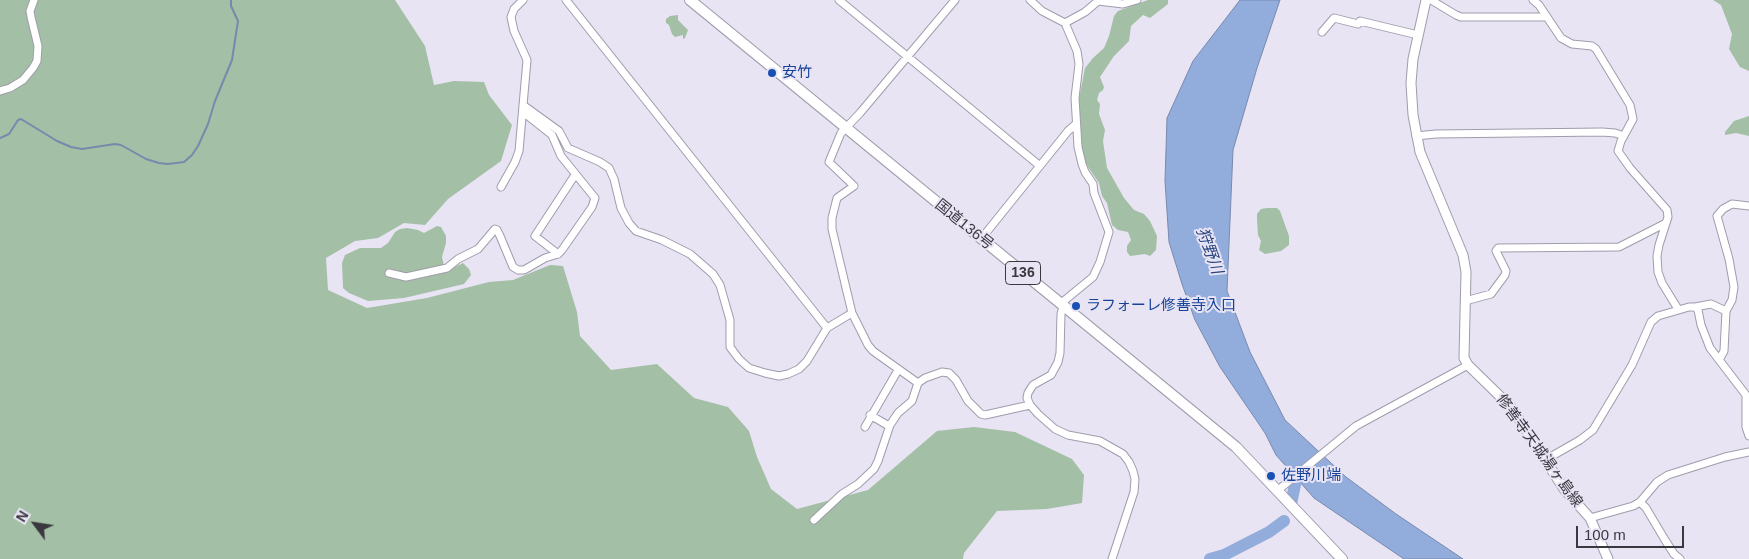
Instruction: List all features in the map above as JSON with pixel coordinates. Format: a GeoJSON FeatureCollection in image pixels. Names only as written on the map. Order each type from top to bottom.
{"type":"FeatureCollection","features":[{"type":"Feature","properties":{"kind":"highway","name":"国道136号"},"geometry":{"type":"LineString","coordinates":[[690,0],[1236,447],[1280,488],[1342,559]]}},
{"type":"Feature","properties":{"kind":"main road"},"geometry":{"type":"LineString","coordinates":[[1426,0],[1413,59],[1411,83],[1416,136],[1420,152],[1463,255],[1466,272],[1464,358],[1468,366]]}},
{"type":"Feature","properties":{"kind":"main road","name":"修善寺天城湯ヶ島線"},"geometry":{"type":"LineString","coordinates":[[1468,366],[1512,408],[1564,489],[1590,518],[1608,559]]}},
{"type":"Feature","properties":{"kind":"street"},"geometry":{"type":"LineString","coordinates":[[0,91],[10,88],[23,80],[37,60],[38,46],[30,17],[34,0]]}},
{"type":"Feature","properties":{"kind":"street"},"geometry":{"type":"LineString","coordinates":[[502,186],[519,151],[527,60],[514,31],[511,17],[514,8],[523,0]]}},
{"type":"Feature","properties":{"kind":"street"},"geometry":{"type":"LineString","coordinates":[[566,0],[827,328]]}},
{"type":"Feature","properties":{"kind":"street"},"geometry":{"type":"LineString","coordinates":[[840,0],[1040,166]]}},
{"type":"Feature","properties":{"kind":"street"},"geometry":{"type":"LineString","coordinates":[[918,383],[868,346],[852,313],[832,229],[832,218],[838,198],[854,186],[829,162],[840,135],[908,57],[954,0]]}},
{"type":"Feature","properties":{"kind":"street"},"geometry":{"type":"LineString","coordinates":[[1030,0],[1042,11],[1065,24],[1077,51],[1079,64],[1075,98],[1078,147],[1082,164],[1093,184],[1094,193],[1109,232],[1093,277],[1068,296],[1063,305],[1058,362],[1051,375],[1035,383],[1030,388],[1027,398],[1030,405],[1055,429],[1068,435],[1100,441],[1124,454],[1129,462],[1135,479],[1134,492],[1112,559]]}},
{"type":"Feature","properties":{"kind":"street"},"geometry":{"type":"LineString","coordinates":[[1065,24],[1085,12],[1098,1],[1123,4],[1137,0]]}},
{"type":"Feature","properties":{"kind":"street"},"geometry":{"type":"LineString","coordinates":[[1431,0],[1461,17],[1546,17]]}},
{"type":"Feature","properties":{"kind":"street"},"geometry":{"type":"LineString","coordinates":[[1533,0],[1539,4],[1555,32],[1567,42],[1576,46],[1594,47],[1602,56],[1632,109],[1633,119],[1618,147],[1620,155],[1630,168],[1667,210],[1668,216],[1658,245],[1658,272],[1662,283],[1678,309]]}},
{"type":"Feature","properties":{"kind":"street"},"geometry":{"type":"LineString","coordinates":[[1322,32],[1334,18],[1358,24],[1360,21],[1418,35]]}},
{"type":"Feature","properties":{"kind":"street"},"geometry":{"type":"LineString","coordinates":[[389,273],[406,277],[442,270],[478,249],[495,229],[498,230],[513,267],[516,270],[524,270],[545,258],[558,254],[564,248],[595,200],[594,194],[561,156],[552,135],[523,109]]}},
{"type":"Feature","properties":{"kind":"street"},"geometry":{"type":"LineString","coordinates":[[523,109],[559,131],[568,148],[609,168],[623,212],[636,230],[690,254],[713,274],[720,285],[730,320],[730,347],[739,360],[749,368],[779,376],[799,369],[807,361],[827,328],[852,313]]}},
{"type":"Feature","properties":{"kind":"street"},"geometry":{"type":"LineString","coordinates":[[981,239],[1076,124]]}},
{"type":"Feature","properties":{"kind":"street"},"geometry":{"type":"LineString","coordinates":[[1416,136],[1602,132],[1624,136]]}},
{"type":"Feature","properties":{"kind":"street"},"geometry":{"type":"LineString","coordinates":[[558,254],[535,236],[575,174]]}},
{"type":"Feature","properties":{"kind":"street"},"geometry":{"type":"LineString","coordinates":[[1719,360],[1724,352],[1726,311],[1732,300],[1734,287],[1729,259],[1717,216],[1732,204],[1749,206]]}},
{"type":"Feature","properties":{"kind":"street"},"geometry":{"type":"LineString","coordinates":[[1465,301],[1491,294],[1505,275],[1506,271],[1496,251],[1498,248],[1616,248],[1666,223]]}},
{"type":"Feature","properties":{"kind":"street"},"geometry":{"type":"LineString","coordinates":[[1545,460],[1580,440],[1593,430],[1632,365],[1651,322],[1658,316],[1678,309],[1711,304],[1726,311]]}},
{"type":"Feature","properties":{"kind":"street"},"geometry":{"type":"LineString","coordinates":[[1695,307],[1698,310],[1708,342],[1719,360],[1746,395],[1746,426],[1749,436]]}},
{"type":"Feature","properties":{"kind":"street"},"geometry":{"type":"LineString","coordinates":[[1280,488],[1344,435],[1374,414],[1468,366]]}},
{"type":"Feature","properties":{"kind":"street"},"geometry":{"type":"LineString","coordinates":[[864,427],[898,370]]}},
{"type":"Feature","properties":{"kind":"street"},"geometry":{"type":"LineString","coordinates":[[814,520],[874,469],[889,426],[898,413],[912,402],[918,383],[936,373],[949,373],[956,380],[968,401],[980,414],[1030,405]]}},
{"type":"Feature","properties":{"kind":"street"},"geometry":{"type":"LineString","coordinates":[[870,415],[889,426]]}},
{"type":"Feature","properties":{"kind":"street"},"geometry":{"type":"LineString","coordinates":[[1590,518],[1633,506],[1640,502],[1657,482],[1668,475],[1725,457],[1749,452]]}},
{"type":"Feature","properties":{"kind":"street"},"geometry":{"type":"LineString","coordinates":[[1640,502],[1646,508],[1674,554],[1680,559]]}},
{"type":"Feature","properties":{"kind":"green space"},"geometry":{"type":"Polygon","coordinates":[[[0,0],[395,0],[425,46],[434,85],[454,81],[484,82],[489,95],[512,125],[501,161],[448,199],[425,225],[404,223],[378,238],[355,241],[326,258],[328,290],[367,308],[427,298],[489,282],[513,280],[550,265],[563,266],[577,312],[580,336],[611,370],[657,364],[694,398],[728,407],[749,431],[757,457],[771,489],[797,509],[868,490],[937,431],[974,427],[1015,432],[1072,459],[1084,475],[1082,503],[1047,509],[997,511],[964,553],[963,559],[0,559],[0,0]]]}},
{"type":"Feature","properties":{"kind":"green space"},"geometry":{"type":"Polygon","coordinates":[[[1148,0],[1168,0],[1168,4],[1150,18],[1143,15],[1131,26],[1129,41],[1114,56],[1100,77],[1104,87],[1099,93],[1097,100],[1100,104],[1099,114],[1105,130],[1103,141],[1107,168],[1124,198],[1134,210],[1144,214],[1150,221],[1157,236],[1156,250],[1150,256],[1145,254],[1130,256],[1127,252],[1127,246],[1131,240],[1128,232],[1118,230],[1112,225],[1107,203],[1102,196],[1099,183],[1086,164],[1082,148],[1079,99],[1085,68],[1104,48],[1114,16],[1118,11],[1148,0]]]}},
{"type":"Feature","properties":{"kind":"green space"},"geometry":{"type":"Polygon","coordinates":[[[1713,0],[1749,0],[1749,71],[1740,67],[1729,49],[1732,34],[1721,5],[1713,0]]]}},
{"type":"Feature","properties":{"kind":"green space"},"geometry":{"type":"Polygon","coordinates":[[[678,15],[678,20],[688,30],[683,39],[683,35],[675,37],[666,23],[666,19],[670,16],[678,15]]]}},
{"type":"Feature","properties":{"kind":"green space"},"geometry":{"type":"Polygon","coordinates":[[[1749,116],[1749,136],[1736,133],[1725,135],[1725,132],[1734,121],[1749,116]]]}},
{"type":"Feature","properties":{"kind":"green space"},"geometry":{"type":"Polygon","coordinates":[[[1277,208],[1280,211],[1289,236],[1289,245],[1281,251],[1265,254],[1259,250],[1261,241],[1258,235],[1257,214],[1261,209],[1277,208]]]}},
{"type":"Feature","properties":{"kind":"green space"},"geometry":{"type":"Polygon","coordinates":[[[437,226],[441,227],[446,236],[442,257],[444,266],[449,270],[463,263],[469,269],[471,275],[464,284],[404,298],[368,301],[349,293],[343,288],[342,263],[345,255],[360,248],[381,248],[400,229],[407,228],[424,233],[437,226]]]}},
{"type":"Feature","properties":{"kind":"water","name":"狩野川"},"geometry":{"type":"Polygon","coordinates":[[[1240,0],[1280,0],[1257,68],[1233,150],[1227,291],[1250,352],[1285,420],[1346,477],[1396,514],[1463,559],[1404,559],[1314,498],[1276,455],[1265,433],[1220,367],[1195,320],[1169,242],[1165,181],[1167,118],[1193,61],[1240,0]]]}},
{"type":"Feature","properties":{"kind":"waterway"},"geometry":{"type":"LineString","coordinates":[[0,138],[9,134],[18,120],[21,119],[57,141],[71,147],[82,149],[115,144],[159,163],[184,162],[198,146],[232,60],[238,21],[231,6],[231,0]]}},
{"type":"Feature","properties":{"kind":"waterway"},"geometry":{"type":"LineString","coordinates":[[1291,504],[1299,465]]}},
{"type":"Feature","properties":{"kind":"waterway"},"geometry":{"type":"LineString","coordinates":[[1210,559],[1224,555],[1269,532],[1284,521]]}},
{"type":"Feature","properties":{"kind":"place","name":"安竹"},"geometry":{"type":"Point","coordinates":[772,73]}},
{"type":"Feature","properties":{"kind":"place","name":"ラフォーレ修善寺入口"},"geometry":{"type":"Point","coordinates":[1076,306]}},
{"type":"Feature","properties":{"kind":"place","name":"佐野川端"},"geometry":{"type":"Point","coordinates":[1271,476]}}]}
